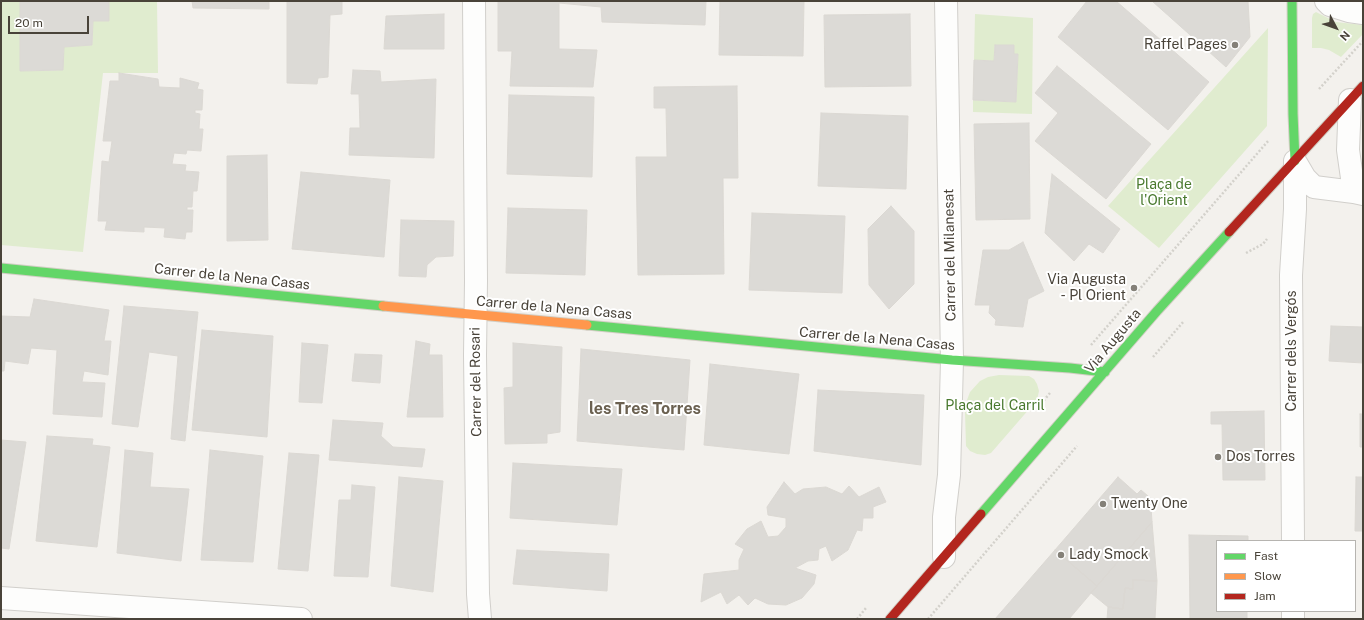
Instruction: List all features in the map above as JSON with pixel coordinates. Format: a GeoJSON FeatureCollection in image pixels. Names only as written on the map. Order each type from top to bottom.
{"type":"FeatureCollection","features":[{"type":"Feature","properties":{"kind":"street","name":"Carrer del Rosari"},"geometry":{"type":"LineString","coordinates":[[474,1],[475,314],[478,594],[480,619]]}},
{"type":"Feature","properties":{"kind":"street","name":"Carrer del Milanesat"},"geometry":{"type":"LineString","coordinates":[[944,557],[944,517],[949,475],[952,360],[946,1]]}},
{"type":"Feature","properties":{"kind":"street"},"geometry":{"type":"LineString","coordinates":[[1292,1],[1292,114],[1295,161],[1305,178],[1314,187],[1358,193],[1348,150],[1356,93]]}},
{"type":"Feature","properties":{"kind":"street"},"geometry":{"type":"LineString","coordinates":[[1326,1],[1330,5],[1349,11],[1363,12]]}},
{"type":"Feature","properties":{"kind":"street","name":"Via Augusta"},"geometry":{"type":"LineString","coordinates":[[892,618],[1157,311],[1356,93]]}},
{"type":"Feature","properties":{"kind":"street","name":"Carrer dels Vergós"},"geometry":{"type":"LineString","coordinates":[[1293,540],[1291,275],[1295,208],[1295,161]]}},
{"type":"Feature","properties":{"kind":"street","name":"Carrer de la Nena Casas"},"geometry":{"type":"LineString","coordinates":[[1,268],[952,360],[1070,368],[1105,372]]}},
{"type":"Feature","properties":{"kind":"street"},"geometry":{"type":"LineString","coordinates":[[1,598],[301,619]]}},
{"type":"Feature","properties":{"kind":"path"},"geometry":{"type":"LineString","coordinates":[[1326,82],[1363,41]]}},
{"type":"Feature","properties":{"kind":"path"},"geometry":{"type":"LineString","coordinates":[[1090,346],[1270,139]]}},
{"type":"Feature","properties":{"kind":"path"},"geometry":{"type":"LineString","coordinates":[[1243,254],[1263,244]]}},
{"type":"Feature","properties":{"kind":"path"},"geometry":{"type":"LineString","coordinates":[[1151,360],[1187,318]]}},
{"type":"Feature","properties":{"kind":"path"},"geometry":{"type":"LineString","coordinates":[[928,619],[1079,443]]}},
{"type":"Feature","properties":{"kind":"green space"},"geometry":{"type":"Polygon","coordinates":[[[1,1],[20,1],[21,71],[62,70],[64,47],[92,45],[93,21],[109,1],[157,1],[158,73],[103,73],[83,252],[1,245],[1,1]]]}},
{"type":"Feature","properties":{"kind":"green space"},"geometry":{"type":"Polygon","coordinates":[[[1316,12],[1336,22],[1363,25],[1363,34],[1341,57],[1329,50],[1312,48],[1312,18],[1313,14],[1316,12]]]}},
{"type":"Feature","properties":{"kind":"green space"},"geometry":{"type":"Polygon","coordinates":[[[975,14],[1033,18],[1032,114],[973,112],[973,100],[1016,102],[1018,54],[1014,54],[1014,45],[995,45],[994,61],[974,60],[975,14]]]}},
{"type":"Feature","properties":{"kind":"green space","name":"Plaça de l'Orient"},"geometry":{"type":"Polygon","coordinates":[[[1268,28],[1267,126],[1159,248],[1108,206],[1268,28]]]}},
{"type":"Feature","properties":{"kind":"green space","name":"Plaça del Carril"},"geometry":{"type":"Polygon","coordinates":[[[999,375],[1029,376],[1034,379],[1039,391],[1037,400],[991,453],[985,455],[977,454],[970,451],[966,446],[965,412],[967,400],[970,392],[980,381],[988,377],[999,375]]]}},
{"type":"Feature","properties":{"kind":"building"},"geometry":{"type":"Polygon","coordinates":[[[20,1],[109,1],[109,21],[93,21],[92,45],[64,47],[63,70],[20,71],[20,1]]]}},
{"type":"Feature","properties":{"kind":"building"},"geometry":{"type":"Polygon","coordinates":[[[192,1],[269,1],[269,9],[193,8],[192,1]]]}},
{"type":"Feature","properties":{"kind":"building"},"geometry":{"type":"Polygon","coordinates":[[[287,1],[342,1],[342,14],[330,15],[328,77],[318,78],[317,84],[287,83],[287,1]]]}},
{"type":"Feature","properties":{"kind":"building"},"geometry":{"type":"Polygon","coordinates":[[[498,1],[706,1],[705,25],[602,22],[601,7],[559,3],[559,49],[597,50],[593,87],[510,86],[512,51],[498,51],[498,1]]]}},
{"type":"Feature","properties":{"kind":"building"},"geometry":{"type":"Polygon","coordinates":[[[720,1],[804,1],[803,56],[719,55],[720,1]]]}},
{"type":"Feature","properties":{"kind":"building"},"geometry":{"type":"Polygon","coordinates":[[[1087,1],[1116,1],[1209,82],[1168,130],[1058,37],[1087,1]]]}},
{"type":"Feature","properties":{"kind":"building"},"geometry":{"type":"Polygon","coordinates":[[[1152,1],[1248,1],[1250,37],[1226,67],[1152,1]]]}},
{"type":"Feature","properties":{"kind":"building"},"geometry":{"type":"Polygon","coordinates":[[[444,14],[444,49],[384,49],[386,16],[444,14]]]}},
{"type":"Feature","properties":{"kind":"building"},"geometry":{"type":"Polygon","coordinates":[[[910,14],[911,86],[825,87],[824,15],[910,14]]]}},
{"type":"Feature","properties":{"kind":"building"},"geometry":{"type":"Polygon","coordinates":[[[995,45],[1014,45],[1014,54],[1018,54],[1016,102],[973,100],[974,60],[994,61],[995,45]]]}},
{"type":"Feature","properties":{"kind":"building"},"geometry":{"type":"Polygon","coordinates":[[[1057,66],[1151,144],[1106,199],[1035,141],[1058,113],[1035,93],[1057,66]]]}},
{"type":"Feature","properties":{"kind":"building"},"geometry":{"type":"Polygon","coordinates":[[[353,70],[380,71],[381,82],[436,79],[434,158],[349,155],[350,128],[360,128],[359,94],[351,94],[353,70]]]}},
{"type":"Feature","properties":{"kind":"building"},"geometry":{"type":"Polygon","coordinates":[[[119,73],[158,79],[159,87],[180,88],[180,78],[199,83],[197,89],[203,90],[202,110],[195,110],[195,113],[200,114],[199,129],[203,129],[201,151],[187,150],[186,154],[174,153],[172,164],[186,165],[185,171],[199,172],[197,191],[193,191],[192,207],[187,207],[187,210],[193,210],[192,232],[186,232],[185,239],[164,237],[165,228],[144,227],[144,232],[105,230],[107,221],[98,221],[102,161],[109,162],[112,141],[103,141],[110,81],[119,81],[119,73]]]}},
{"type":"Feature","properties":{"kind":"building"},"geometry":{"type":"Polygon","coordinates":[[[737,86],[738,178],[723,178],[724,274],[638,275],[636,157],[667,157],[666,108],[654,108],[654,87],[737,86]]]}},
{"type":"Feature","properties":{"kind":"building"},"geometry":{"type":"Polygon","coordinates":[[[509,95],[594,97],[592,177],[507,174],[509,95]]]}},
{"type":"Feature","properties":{"kind":"building"},"geometry":{"type":"Polygon","coordinates":[[[821,113],[908,116],[906,189],[818,186],[821,113]]]}},
{"type":"Feature","properties":{"kind":"building"},"geometry":{"type":"Polygon","coordinates":[[[1029,123],[1030,219],[976,220],[974,124],[1029,123]]]}},
{"type":"Feature","properties":{"kind":"building"},"geometry":{"type":"Polygon","coordinates":[[[267,155],[268,240],[227,241],[227,156],[267,155]]]}},
{"type":"Feature","properties":{"kind":"building"},"geometry":{"type":"Polygon","coordinates":[[[301,172],[390,180],[384,257],[292,249],[301,172]]]}},
{"type":"Feature","properties":{"kind":"building"},"geometry":{"type":"Polygon","coordinates":[[[1052,174],[1120,229],[1103,253],[1089,244],[1074,261],[1045,233],[1052,174]]]}},
{"type":"Feature","properties":{"kind":"building"},"geometry":{"type":"Polygon","coordinates":[[[891,206],[914,231],[914,284],[889,309],[869,285],[868,229],[891,206]]]}},
{"type":"Feature","properties":{"kind":"building"},"geometry":{"type":"Polygon","coordinates":[[[508,208],[587,210],[585,275],[506,273],[508,208]]]}},
{"type":"Feature","properties":{"kind":"building"},"geometry":{"type":"Polygon","coordinates":[[[752,213],[845,216],[842,293],[749,290],[752,213]]]}},
{"type":"Feature","properties":{"kind":"building"},"geometry":{"type":"Polygon","coordinates":[[[401,220],[454,221],[453,256],[436,257],[427,265],[426,277],[399,276],[401,220]]]}},
{"type":"Feature","properties":{"kind":"building"},"geometry":{"type":"Polygon","coordinates":[[[1023,242],[1044,291],[1028,299],[1023,327],[995,325],[996,320],[989,313],[990,305],[975,305],[983,250],[1009,250],[1023,242]]]}},
{"type":"Feature","properties":{"kind":"building"},"geometry":{"type":"Polygon","coordinates":[[[34,299],[109,310],[104,341],[111,341],[108,375],[84,371],[82,382],[105,383],[102,417],[53,414],[57,350],[31,348],[28,364],[5,361],[4,371],[1,371],[1,316],[30,317],[34,299]]]}},
{"type":"Feature","properties":{"kind":"building"},"geometry":{"type":"Polygon","coordinates":[[[124,306],[198,312],[185,441],[171,439],[178,356],[149,352],[138,427],[112,424],[124,306]]]}},
{"type":"Feature","properties":{"kind":"building"},"geometry":{"type":"Polygon","coordinates":[[[1331,326],[1363,327],[1363,363],[1329,361],[1331,326]]]}},
{"type":"Feature","properties":{"kind":"building"},"geometry":{"type":"Polygon","coordinates":[[[202,330],[273,336],[267,437],[192,430],[202,330]]]}},
{"type":"Feature","properties":{"kind":"building"},"geometry":{"type":"Polygon","coordinates":[[[416,341],[430,344],[429,355],[442,355],[443,417],[407,417],[416,341]]]}},
{"type":"Feature","properties":{"kind":"building"},"geometry":{"type":"Polygon","coordinates":[[[302,343],[328,345],[322,403],[299,402],[302,343]]]}},
{"type":"Feature","properties":{"kind":"building"},"geometry":{"type":"Polygon","coordinates":[[[513,343],[562,347],[560,432],[547,434],[547,443],[505,444],[504,388],[513,387],[513,343]]]}},
{"type":"Feature","properties":{"kind":"building"},"geometry":{"type":"Polygon","coordinates":[[[581,349],[690,360],[684,450],[577,441],[581,349]]]}},
{"type":"Feature","properties":{"kind":"building"},"geometry":{"type":"Polygon","coordinates":[[[355,354],[382,355],[380,383],[352,381],[355,354]]]}},
{"type":"Feature","properties":{"kind":"building"},"geometry":{"type":"Polygon","coordinates":[[[710,364],[799,374],[789,454],[704,445],[710,364]]]}},
{"type":"Feature","properties":{"kind":"building"},"geometry":{"type":"Polygon","coordinates":[[[818,390],[924,395],[921,465],[814,451],[818,390]]]}},
{"type":"Feature","properties":{"kind":"building"},"geometry":{"type":"Polygon","coordinates":[[[1264,411],[1265,480],[1223,480],[1222,424],[1211,424],[1211,412],[1264,411]]]}},
{"type":"Feature","properties":{"kind":"building"},"geometry":{"type":"Polygon","coordinates":[[[1360,414],[1363,414],[1363,447],[1360,447],[1360,414]]]}},
{"type":"Feature","properties":{"kind":"building"},"geometry":{"type":"Polygon","coordinates":[[[333,420],[383,423],[381,436],[393,447],[425,449],[422,467],[329,460],[333,420]]]}},
{"type":"Feature","properties":{"kind":"building"},"geometry":{"type":"Polygon","coordinates":[[[47,436],[93,439],[92,445],[110,447],[97,547],[36,541],[47,436]]]}},
{"type":"Feature","properties":{"kind":"building"},"geometry":{"type":"Polygon","coordinates":[[[1,440],[26,442],[9,549],[1,548],[1,440]]]}},
{"type":"Feature","properties":{"kind":"building"},"geometry":{"type":"Polygon","coordinates":[[[125,450],[153,453],[150,487],[189,489],[181,561],[117,553],[125,450]]]}},
{"type":"Feature","properties":{"kind":"building"},"geometry":{"type":"Polygon","coordinates":[[[210,450],[263,456],[253,562],[201,560],[210,450]]]}},
{"type":"Feature","properties":{"kind":"building"},"geometry":{"type":"Polygon","coordinates":[[[289,453],[319,455],[308,571],[278,569],[289,453]]]}},
{"type":"Feature","properties":{"kind":"building"},"geometry":{"type":"Polygon","coordinates":[[[513,463],[622,469],[617,525],[510,518],[513,463]]]}},
{"type":"Feature","properties":{"kind":"building"},"geometry":{"type":"Polygon","coordinates":[[[399,477],[443,481],[433,592],[391,586],[399,477]]]}},
{"type":"Feature","properties":{"kind":"building"},"geometry":{"type":"Polygon","coordinates":[[[1118,477],[1137,494],[1141,490],[1155,502],[1151,507],[1152,522],[1097,586],[1055,550],[1118,477]]]}},
{"type":"Feature","properties":{"kind":"building"},"geometry":{"type":"Polygon","coordinates":[[[1356,477],[1363,477],[1363,531],[1355,531],[1356,477]]]}},
{"type":"Feature","properties":{"kind":"building"},"geometry":{"type":"Polygon","coordinates":[[[784,482],[795,494],[803,489],[826,487],[842,494],[849,486],[859,497],[879,487],[886,502],[873,507],[873,518],[863,518],[862,531],[857,530],[848,550],[832,561],[826,546],[819,549],[818,560],[808,561],[795,568],[816,575],[814,584],[802,598],[786,605],[768,604],[755,598],[748,605],[739,595],[727,604],[721,592],[701,602],[704,574],[739,570],[739,560],[744,549],[735,544],[747,529],[761,521],[768,537],[778,536],[786,527],[786,518],[768,515],[767,507],[784,482]]]}},
{"type":"Feature","properties":{"kind":"building"},"geometry":{"type":"Polygon","coordinates":[[[352,485],[375,487],[368,577],[334,576],[339,500],[351,500],[352,485]]]}},
{"type":"Feature","properties":{"kind":"building"},"geometry":{"type":"Polygon","coordinates":[[[1152,522],[1157,581],[1133,580],[1133,589],[1125,588],[1123,609],[1108,607],[1091,593],[1152,522]]]}},
{"type":"Feature","properties":{"kind":"building"},"geometry":{"type":"Polygon","coordinates":[[[1189,535],[1248,536],[1248,540],[1216,540],[1216,612],[1247,612],[1247,619],[1190,619],[1189,535]]]}},
{"type":"Feature","properties":{"kind":"building"},"geometry":{"type":"Polygon","coordinates":[[[517,550],[609,554],[607,591],[513,584],[517,550]]]}},
{"type":"Feature","properties":{"kind":"building"},"geometry":{"type":"Polygon","coordinates":[[[1055,550],[1097,586],[1069,619],[995,619],[1055,550]]]}},
{"type":"Feature","properties":{"kind":"building"},"geometry":{"type":"Polygon","coordinates":[[[1133,580],[1157,581],[1155,619],[1107,619],[1108,607],[1123,609],[1125,588],[1133,589],[1133,580]]]}},
{"type":"Feature","properties":{"kind":"traffic: fast"},"geometry":{"type":"LineString","coordinates":[[1292,1],[1295,161]]}},
{"type":"Feature","properties":{"kind":"traffic: fast"},"geometry":{"type":"LineString","coordinates":[[981,514],[1157,311],[1229,232]]}},
{"type":"Feature","properties":{"kind":"traffic: fast"},"geometry":{"type":"LineString","coordinates":[[1,268],[383,306]]}},
{"type":"Feature","properties":{"kind":"traffic: fast"},"geometry":{"type":"LineString","coordinates":[[587,325],[952,360],[1070,368],[1105,372]]}},
{"type":"Feature","properties":{"kind":"traffic: slow"},"geometry":{"type":"LineString","coordinates":[[383,306],[587,325]]}},
{"type":"Feature","properties":{"kind":"traffic: jam"},"geometry":{"type":"LineString","coordinates":[[1229,232],[1363,86]]}},
{"type":"Feature","properties":{"kind":"traffic: jam"},"geometry":{"type":"LineString","coordinates":[[890,619],[981,514]]}},
{"type":"Feature","properties":{"kind":"place","name":"Raffel Pages"},"geometry":{"type":"Point","coordinates":[1235,45]}},
{"type":"Feature","properties":{"kind":"place","name":"Via Augusta - Pl Orient"},"geometry":{"type":"Point","coordinates":[1134,288]}},
{"type":"Feature","properties":{"kind":"place","name":"Dos Torres"},"geometry":{"type":"Point","coordinates":[1218,457]}},
{"type":"Feature","properties":{"kind":"place","name":"Twenty One"},"geometry":{"type":"Point","coordinates":[1103,504]}},
{"type":"Feature","properties":{"kind":"place","name":"Lady Smock"},"geometry":{"type":"Point","coordinates":[1061,555]}},
{"type":"Feature","properties":{"kind":"district","name":"les Tres Torres"},"geometry":{"type":"Point","coordinates":[645,409]}}]}
